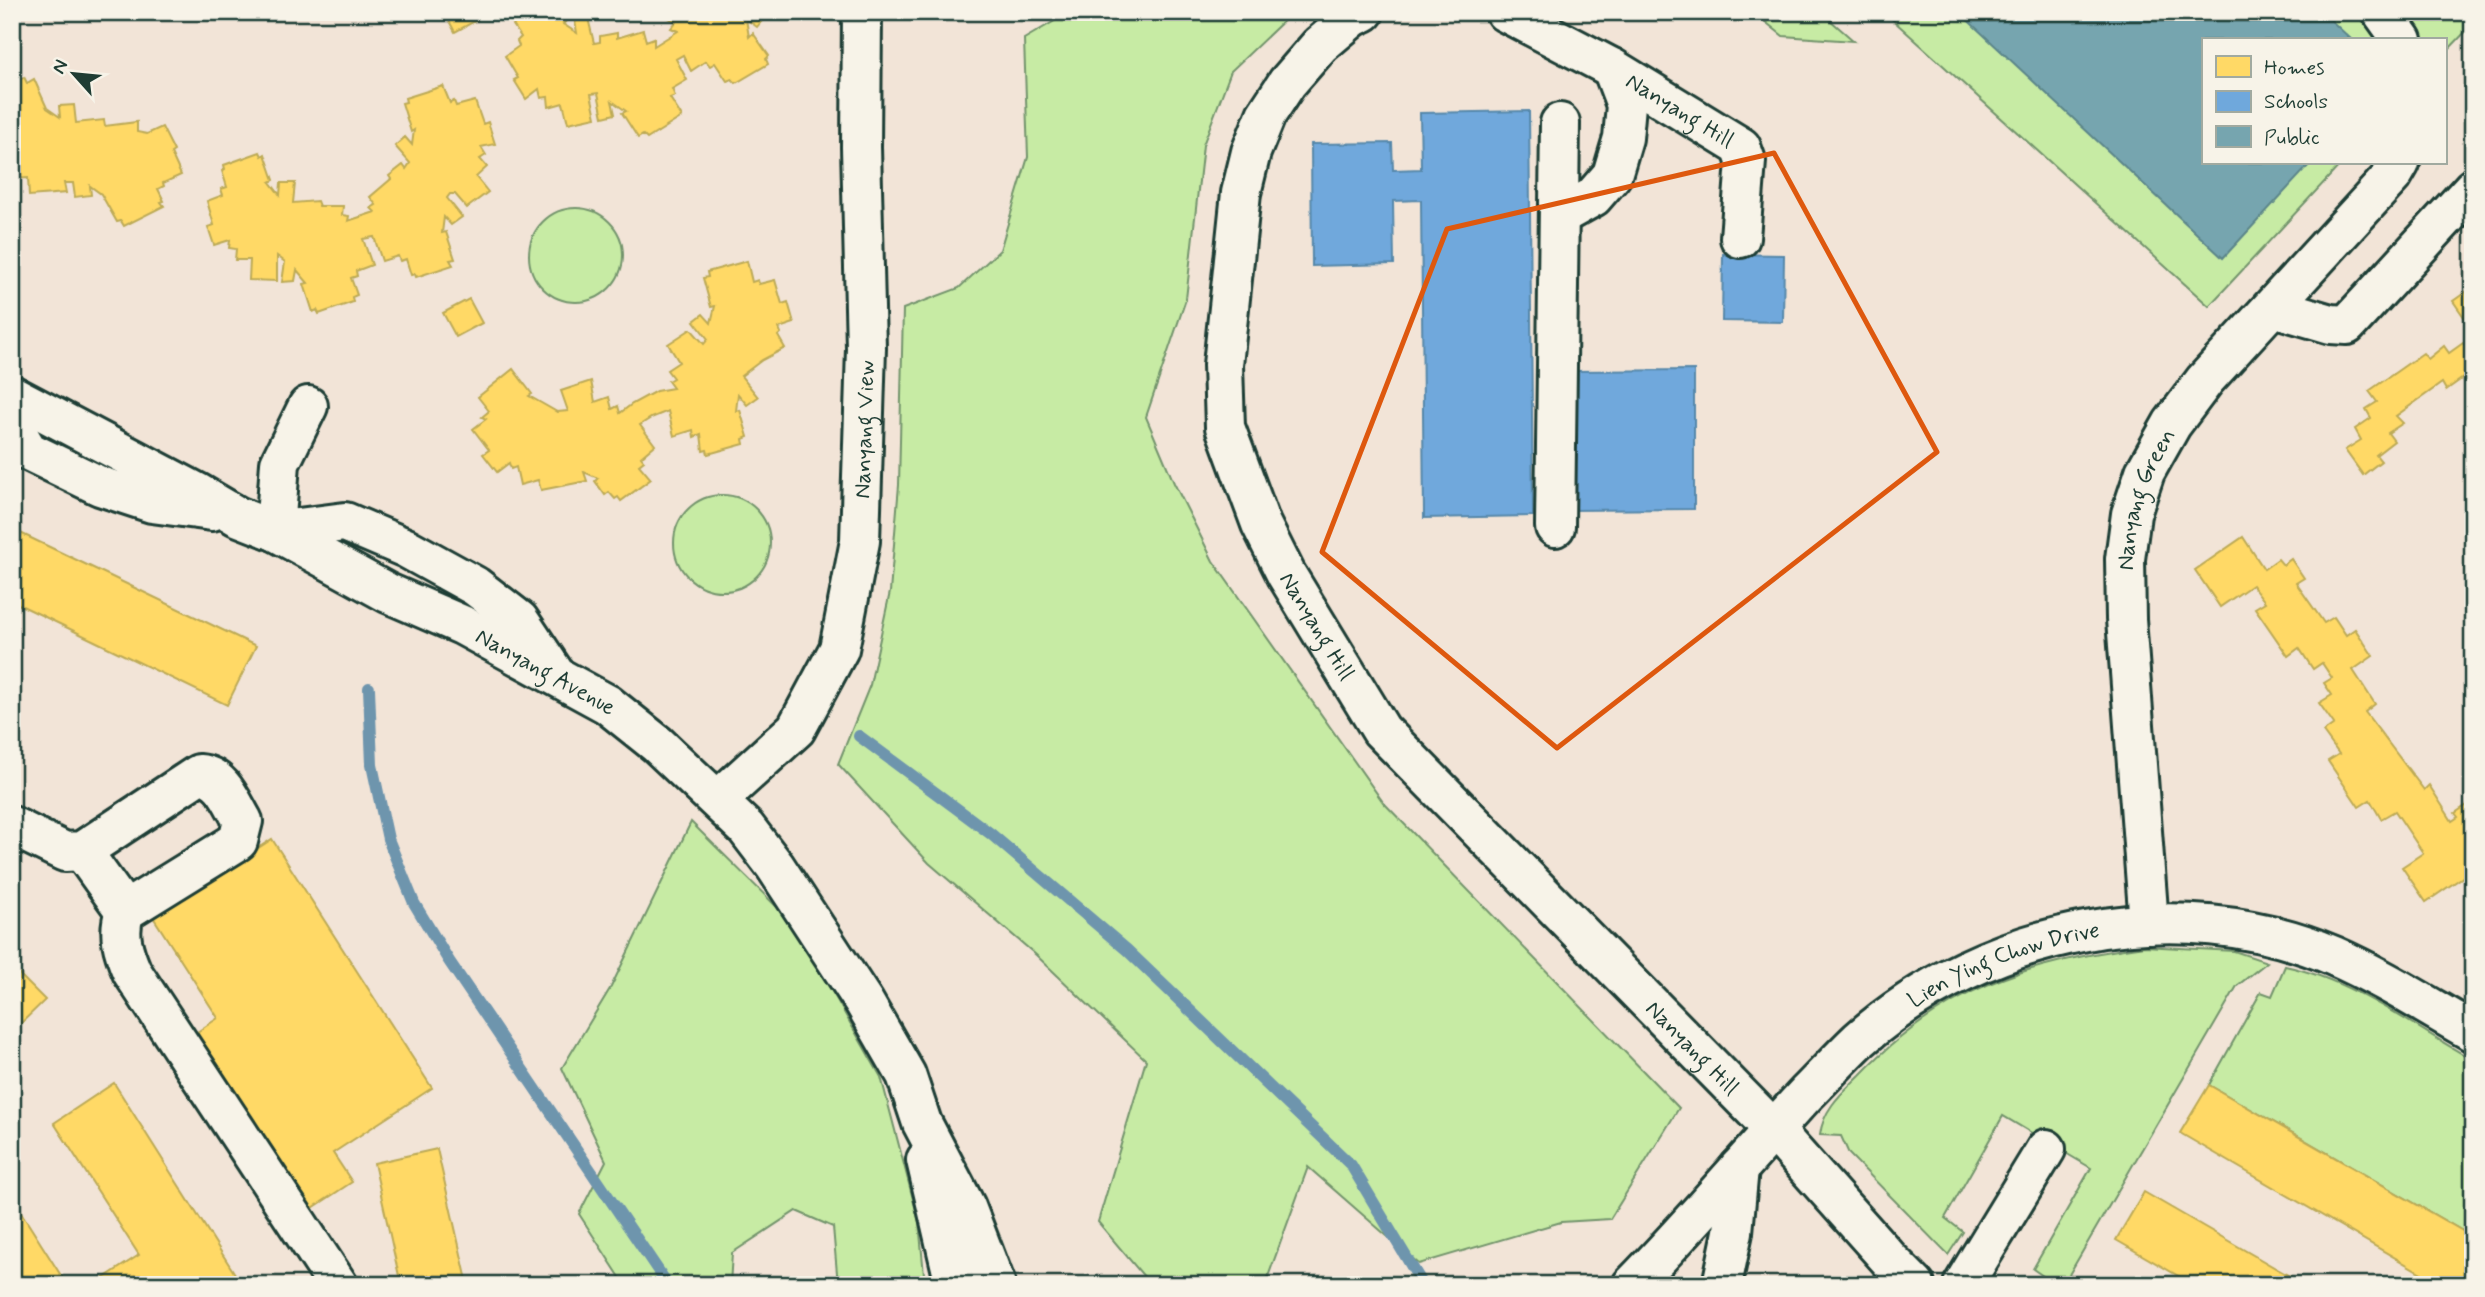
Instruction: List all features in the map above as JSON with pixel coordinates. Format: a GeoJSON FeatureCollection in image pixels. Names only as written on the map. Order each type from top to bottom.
{"type":"FeatureCollection","features":[{"type":"Feature","properties":{"kind":"street","name":"Nanyang View"},"geometry":{"type":"LineString","coordinates":[[718,800],[796,729],[839,649],[860,541],[866,348],[861,147],[862,12]]}},
{"type":"Feature","properties":{"kind":"street","name":"Nanyang Hill"},"geometry":{"type":"LineString","coordinates":[[1364,12],[1353,17],[1320,46],[1286,83],[1266,115],[1251,152],[1241,193],[1223,365],[1225,427],[1261,524],[1286,574],[1381,730],[1773,1129],[1915,1285]]}},
{"type":"Feature","properties":{"kind":"street","name":"Nanyang Hill"},"geometry":{"type":"LineString","coordinates":[[1505,12],[1612,68],[1741,147],[1746,161],[1740,238]]}},
{"type":"Feature","properties":{"kind":"street"},"geometry":{"type":"LineString","coordinates":[[2382,12],[2401,38]]}},
{"type":"Feature","properties":{"kind":"street","name":"Nanyang Hill"},"geometry":{"type":"LineString","coordinates":[[1559,216],[1593,197],[1612,175],[1623,138],[1626,104],[1612,68]]}},
{"type":"Feature","properties":{"kind":"street"},"geometry":{"type":"LineString","coordinates":[[1555,527],[1560,123]]}},
{"type":"Feature","properties":{"kind":"street","name":"Nanyang Green"},"geometry":{"type":"LineString","coordinates":[[2149,924],[2126,619],[2125,559],[2131,514],[2146,472],[2172,424],[2205,380],[2393,175],[2399,164]]}},
{"type":"Feature","properties":{"kind":"street"},"geometry":{"type":"LineString","coordinates":[[2273,307],[2331,324],[2347,325],[2469,200]]}},
{"type":"Feature","properties":{"kind":"street","name":"Nanyang Avenue"},"geometry":{"type":"LineString","coordinates":[[12,395],[237,516],[275,531],[388,593],[462,625],[607,704],[657,744],[746,828],[775,866],[864,1002],[906,1075],[922,1123],[966,1207],[996,1285]]}},
{"type":"Feature","properties":{"kind":"street"},"geometry":{"type":"LineString","coordinates":[[275,531],[280,463],[308,406]]}},
{"type":"Feature","properties":{"kind":"street"},"geometry":{"type":"LineString","coordinates":[[12,424],[28,451],[100,486],[152,503],[192,506],[237,516]]}},
{"type":"Feature","properties":{"kind":"street"},"geometry":{"type":"LineString","coordinates":[[12,826],[65,852],[82,851],[199,774],[218,780],[243,821],[238,841],[125,911],[121,922],[122,948],[132,972],[338,1285]]}},
{"type":"Feature","properties":{"kind":"street"},"geometry":{"type":"LineString","coordinates":[[82,851],[125,911]]}},
{"type":"Feature","properties":{"kind":"street","name":"Lien Ying Chow Drive"},"geometry":{"type":"LineString","coordinates":[[1632,1285],[1773,1129],[1857,1042],[1918,995],[1944,980],[1974,965],[2039,941],[2070,933],[2149,924],[2192,923],[2256,933],[2314,949],[2374,975],[2473,1032]]}},
{"type":"Feature","properties":{"kind":"street","name":"Nanyang Avenue"},"geometry":{"type":"LineString","coordinates":[[922,1123],[926,1167],[955,1285]]}},
{"type":"Feature","properties":{"kind":"street"},"geometry":{"type":"LineString","coordinates":[[1963,1285],[2046,1149]]}},
{"type":"Feature","properties":{"kind":"street"},"geometry":{"type":"LineString","coordinates":[[1722,1285],[1733,1232],[1739,1168]]}},
{"type":"Feature","properties":{"kind":"highlighted area"},"geometry":{"type":"Polygon","coordinates":[[[1774,153],[1937,452],[1557,748],[1322,552],[1447,229],[1774,153]]]}},
{"type":"Feature","properties":{"kind":"green space"},"geometry":{"type":"Polygon","coordinates":[[[1070,12],[1293,12],[1231,71],[1203,145],[1186,299],[1146,417],[1174,483],[1213,561],[1383,802],[1679,1108],[1610,1219],[1561,1222],[1419,1264],[1308,1167],[1265,1285],[1151,1285],[1098,1222],[1146,1060],[1036,955],[929,863],[838,764],[870,685],[890,592],[899,485],[903,309],[959,288],[1000,250],[1028,157],[1024,39],[1070,12]]]}},
{"type":"Feature","properties":{"kind":"green space"},"geometry":{"type":"Polygon","coordinates":[[[1753,12],[1821,12],[1854,41],[1783,36],[1753,12]]]}},
{"type":"Feature","properties":{"kind":"green space"},"geometry":{"type":"Polygon","coordinates":[[[1884,12],[2473,12],[2473,24],[2446,52],[2446,38],[2202,38],[2202,164],[2341,164],[2209,306],[1884,12]]]}},
{"type":"Feature","properties":{"kind":"green space"},"geometry":{"type":"Polygon","coordinates":[[[567,208],[585,208],[610,221],[620,237],[623,255],[620,273],[610,289],[585,302],[567,302],[542,289],[529,264],[529,246],[542,221],[567,208]]]}},
{"type":"Feature","properties":{"kind":"green space"},"geometry":{"type":"Polygon","coordinates":[[[722,495],[740,499],[756,509],[766,525],[770,543],[766,561],[756,577],[740,587],[722,591],[704,587],[688,577],[678,561],[674,543],[678,525],[688,509],[704,499],[722,495]]]}},
{"type":"Feature","properties":{"kind":"green space"},"geometry":{"type":"Polygon","coordinates":[[[691,822],[793,923],[881,1077],[919,1222],[925,1285],[838,1285],[833,1227],[796,1211],[732,1253],[730,1285],[625,1285],[579,1214],[606,1161],[562,1068],[611,987],[691,822]]]}},
{"type":"Feature","properties":{"kind":"green space"},"geometry":{"type":"Polygon","coordinates":[[[2144,946],[2234,951],[2267,962],[2237,986],[2063,1285],[2056,1285],[2033,1269],[2091,1168],[2003,1116],[1945,1218],[1963,1232],[1948,1255],[1849,1154],[1841,1136],[1820,1135],[1829,1109],[1853,1082],[1891,1045],[1923,1020],[1956,1000],[2025,971],[2062,961],[2144,946]]]}},
{"type":"Feature","properties":{"kind":"green space"},"geometry":{"type":"Polygon","coordinates":[[[2285,966],[2310,973],[2358,993],[2473,1060],[2473,1237],[2209,1085],[2261,992],[2272,996],[2285,966]]]}},
{"type":"Feature","properties":{"kind":"building: Homes"},"geometry":{"type":"Polygon","coordinates":[[[444,12],[472,12],[477,20],[455,32],[444,12]]]}},
{"type":"Feature","properties":{"kind":"building: Homes"},"geometry":{"type":"Polygon","coordinates":[[[523,12],[562,12],[567,20],[563,24],[577,33],[575,21],[588,18],[594,43],[600,42],[600,36],[617,33],[617,38],[643,30],[646,41],[654,38],[654,46],[678,31],[671,28],[676,22],[667,17],[671,12],[759,12],[765,17],[757,27],[746,19],[749,37],[753,33],[769,56],[766,59],[768,64],[736,83],[732,79],[727,81],[715,63],[710,66],[706,61],[691,71],[683,55],[676,59],[687,80],[672,89],[675,96],[670,98],[682,117],[647,139],[643,135],[638,138],[622,113],[626,111],[612,101],[615,114],[603,117],[598,93],[591,94],[596,117],[568,123],[563,103],[549,107],[548,97],[541,98],[539,89],[526,99],[514,80],[518,78],[505,56],[519,46],[517,41],[521,37],[513,25],[517,22],[515,18],[523,12]]]}},
{"type":"Feature","properties":{"kind":"building: Homes"},"geometry":{"type":"Polygon","coordinates":[[[24,77],[27,83],[34,79],[47,108],[60,117],[59,106],[74,105],[76,123],[104,120],[105,126],[137,122],[137,132],[147,134],[162,127],[174,151],[171,153],[181,175],[163,183],[164,186],[158,189],[164,206],[124,226],[121,221],[117,222],[101,194],[90,186],[91,195],[75,197],[73,183],[64,183],[66,193],[29,196],[28,178],[12,179],[12,83],[24,77]]]}},
{"type":"Feature","properties":{"kind":"building: Homes"},"geometry":{"type":"Polygon","coordinates":[[[443,86],[450,103],[454,101],[456,106],[475,101],[483,124],[488,122],[495,144],[481,147],[486,155],[480,159],[487,167],[476,177],[488,192],[467,208],[455,194],[450,194],[447,198],[462,217],[451,225],[444,217],[442,233],[446,232],[455,259],[450,260],[453,265],[416,277],[415,274],[411,275],[406,259],[400,261],[398,256],[382,261],[374,237],[363,239],[372,265],[356,271],[357,276],[351,278],[357,295],[352,297],[353,302],[319,314],[317,310],[313,312],[304,284],[308,283],[297,270],[295,281],[282,282],[285,262],[277,256],[277,281],[249,280],[250,260],[235,260],[236,249],[229,248],[230,240],[214,245],[208,227],[214,225],[207,201],[223,195],[221,189],[227,187],[222,171],[225,169],[224,165],[260,152],[262,156],[265,154],[274,180],[270,182],[280,195],[281,183],[295,183],[293,203],[317,201],[319,206],[343,206],[342,215],[349,216],[348,221],[375,212],[371,208],[376,205],[370,197],[391,179],[389,176],[403,165],[406,169],[410,163],[395,146],[405,137],[412,145],[414,130],[411,132],[402,103],[406,102],[405,98],[443,86]]]}},
{"type":"Feature","properties":{"kind":"building: Homes"},"geometry":{"type":"Polygon","coordinates":[[[747,261],[752,282],[758,280],[759,284],[775,280],[782,304],[788,302],[794,323],[779,328],[781,333],[778,336],[785,348],[762,360],[741,376],[758,397],[747,405],[738,394],[736,411],[740,410],[748,437],[743,439],[744,444],[708,454],[707,450],[703,451],[701,434],[694,437],[693,430],[674,436],[668,411],[651,418],[640,425],[655,445],[641,457],[644,461],[639,465],[651,479],[621,501],[609,492],[605,495],[595,481],[598,478],[584,472],[587,481],[541,490],[538,480],[520,485],[516,467],[511,469],[509,463],[497,472],[483,454],[489,450],[473,429],[486,419],[482,417],[489,411],[478,397],[513,369],[532,394],[529,396],[557,412],[568,411],[561,391],[591,381],[595,402],[609,397],[612,409],[618,406],[620,413],[656,391],[673,388],[668,381],[673,378],[667,370],[679,362],[668,344],[691,329],[704,344],[708,339],[694,321],[703,314],[711,323],[715,306],[711,307],[703,278],[708,277],[707,272],[747,261]]]}},
{"type":"Feature","properties":{"kind":"building: Homes"},"geometry":{"type":"Polygon","coordinates":[[[2473,287],[2473,330],[2453,301],[2473,287]]]}},
{"type":"Feature","properties":{"kind":"building: Homes"},"geometry":{"type":"Polygon","coordinates":[[[469,299],[482,323],[456,337],[443,313],[469,299]]]}},
{"type":"Feature","properties":{"kind":"building: Homes"},"geometry":{"type":"Polygon","coordinates":[[[2463,343],[2470,352],[2473,350],[2473,382],[2467,386],[2463,378],[2446,390],[2442,383],[2396,416],[2403,423],[2388,433],[2394,441],[2376,455],[2381,461],[2363,475],[2345,450],[2361,440],[2355,429],[2371,418],[2366,409],[2377,402],[2369,391],[2423,353],[2428,359],[2444,346],[2449,353],[2463,343]]]}},
{"type":"Feature","properties":{"kind":"building: Homes"},"geometry":{"type":"Polygon","coordinates":[[[12,529],[256,646],[227,705],[12,601],[12,529]]]}},
{"type":"Feature","properties":{"kind":"building: Homes"},"geometry":{"type":"Polygon","coordinates":[[[2243,537],[2264,569],[2278,559],[2283,565],[2291,559],[2304,578],[2296,583],[2324,623],[2334,617],[2346,635],[2355,629],[2373,656],[2353,670],[2375,704],[2365,712],[2424,790],[2429,785],[2452,821],[2458,817],[2455,813],[2473,801],[2473,841],[2470,843],[2473,849],[2473,870],[2426,902],[2402,867],[2423,853],[2395,811],[2381,819],[2370,800],[2359,807],[2328,761],[2339,754],[2323,732],[2334,724],[2319,703],[2332,695],[2324,683],[2332,678],[2322,663],[2313,669],[2299,648],[2288,656],[2255,608],[2265,602],[2252,585],[2220,607],[2195,570],[2243,537]]]}},
{"type":"Feature","properties":{"kind":"building: Homes"},"geometry":{"type":"Polygon","coordinates":[[[272,839],[432,1088],[333,1153],[352,1182],[305,1213],[191,1036],[218,1018],[153,917],[272,839]]]}},
{"type":"Feature","properties":{"kind":"building: Homes"},"geometry":{"type":"Polygon","coordinates":[[[12,967],[45,1000],[12,1032],[12,967]]]}},
{"type":"Feature","properties":{"kind":"building: Homes"},"geometry":{"type":"Polygon","coordinates":[[[114,1083],[242,1285],[93,1285],[139,1255],[54,1123],[114,1083]]]}},
{"type":"Feature","properties":{"kind":"building: Homes"},"geometry":{"type":"Polygon","coordinates":[[[2209,1085],[2473,1237],[2473,1285],[2442,1285],[2180,1133],[2209,1085]]]}},
{"type":"Feature","properties":{"kind":"building: Homes"},"geometry":{"type":"Polygon","coordinates":[[[437,1149],[468,1285],[401,1285],[374,1163],[437,1149]]]}},
{"type":"Feature","properties":{"kind":"building: Homes"},"geometry":{"type":"Polygon","coordinates":[[[2144,1192],[2305,1285],[2194,1285],[2116,1240],[2144,1192]]]}},
{"type":"Feature","properties":{"kind":"building: Homes"},"geometry":{"type":"Polygon","coordinates":[[[12,1198],[67,1285],[12,1285],[12,1198]]]}},
{"type":"Feature","properties":{"kind":"building: Schools"},"geometry":{"type":"Polygon","coordinates":[[[1529,111],[1533,516],[1424,518],[1421,200],[1393,201],[1394,264],[1312,266],[1311,144],[1392,143],[1393,170],[1421,169],[1420,113],[1529,111]]]}},
{"type":"Feature","properties":{"kind":"building: Schools"},"geometry":{"type":"Polygon","coordinates":[[[1723,254],[1784,255],[1783,322],[1722,321],[1723,254]]]}},
{"type":"Feature","properties":{"kind":"building: Schools"},"geometry":{"type":"Polygon","coordinates":[[[1694,370],[1694,509],[1569,510],[1570,371],[1694,370]]]}},
{"type":"Feature","properties":{"kind":"building: Public"},"geometry":{"type":"Polygon","coordinates":[[[1959,12],[2322,12],[2350,38],[2202,38],[2202,164],[2310,164],[2223,258],[1959,12]]]}},
{"type":"Feature","properties":{"kind":"waterway"},"geometry":{"type":"LineString","coordinates":[[369,688],[372,765],[388,839],[414,903],[449,961],[668,1285]]}},
{"type":"Feature","properties":{"kind":"waterway"},"geometry":{"type":"LineString","coordinates":[[859,736],[991,834],[1127,950],[1351,1165],[1423,1285]]}}]}
